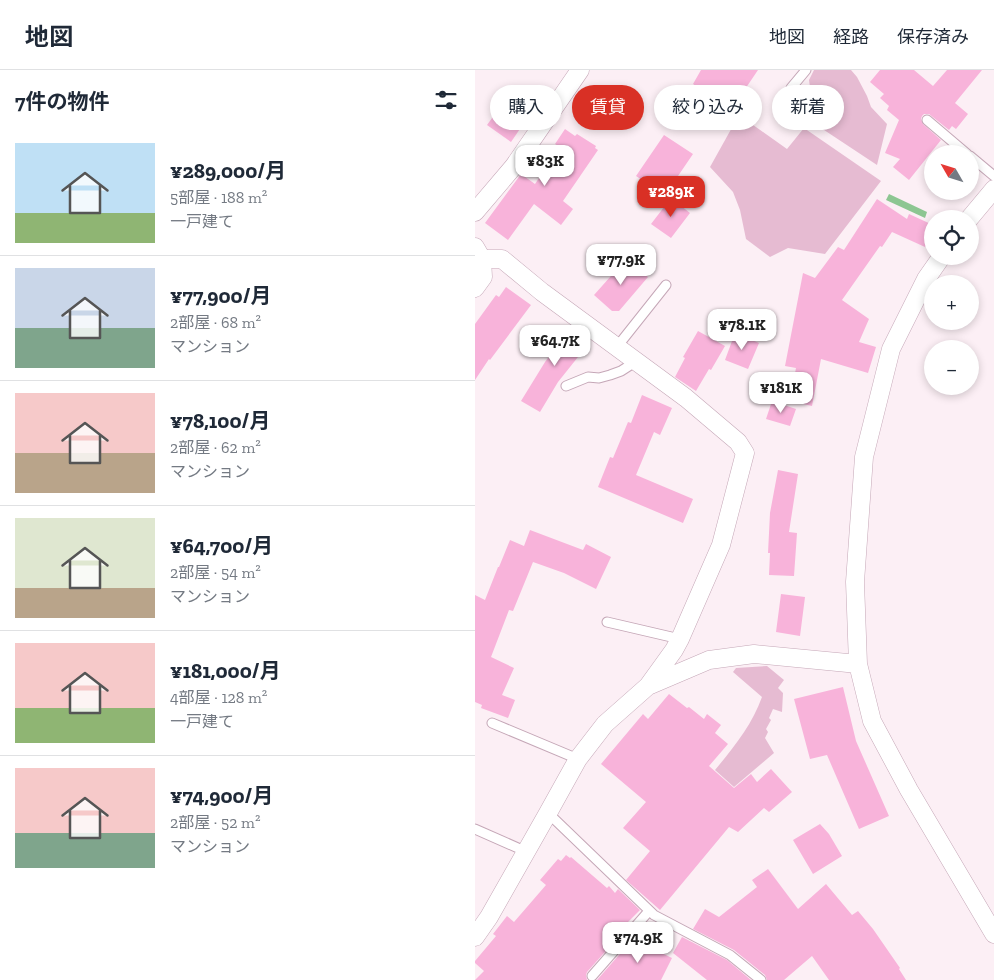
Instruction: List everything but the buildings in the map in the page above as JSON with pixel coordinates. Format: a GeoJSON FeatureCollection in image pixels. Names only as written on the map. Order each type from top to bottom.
{"type":"FeatureCollection","features":[{"type":"Feature","properties":{"kind":"street"},"geometry":{"type":"LineString","coordinates":[[475,212],[514,166],[580,70]]}},
{"type":"Feature","properties":{"kind":"street"},"geometry":{"type":"LineString","coordinates":[[976,210],[994,189]]}},
{"type":"Feature","properties":{"kind":"street"},"geometry":{"type":"LineString","coordinates":[[475,288],[483,277],[479,253],[502,259],[542,292],[686,398],[738,442],[745,452],[721,545],[674,650],[648,686],[605,724],[577,759],[527,852],[489,917],[475,937]]}},
{"type":"Feature","properties":{"kind":"street"},"geometry":{"type":"LineString","coordinates":[[936,265],[926,279],[891,349],[864,457],[855,582],[858,664],[872,721],[909,790],[994,934]]}},
{"type":"Feature","properties":{"kind":"street"},"geometry":{"type":"LineString","coordinates":[[648,686],[709,660],[754,654],[858,664]]}},
{"type":"Feature","properties":{"kind":"lane"},"geometry":{"type":"LineString","coordinates":[[794,85],[806,70]]}},
{"type":"Feature","properties":{"kind":"lane"},"geometry":{"type":"LineString","coordinates":[[927,120],[957,145]]}},
{"type":"Feature","properties":{"kind":"lane"},"geometry":{"type":"LineString","coordinates":[[979,163],[994,176]]}},
{"type":"Feature","properties":{"kind":"lane"},"geometry":{"type":"LineString","coordinates":[[617,348],[666,285]]}},
{"type":"Feature","properties":{"kind":"lane"},"geometry":{"type":"LineString","coordinates":[[565,386],[588,377],[599,378],[610,375],[621,371],[635,362]]}},
{"type":"Feature","properties":{"kind":"lane"},"geometry":{"type":"LineString","coordinates":[[607,622],[680,639]]}},
{"type":"Feature","properties":{"kind":"lane"},"geometry":{"type":"LineString","coordinates":[[492,723],[577,759]]}},
{"type":"Feature","properties":{"kind":"lane"},"geometry":{"type":"LineString","coordinates":[[548,813],[654,915],[730,955],[761,980]]}},
{"type":"Feature","properties":{"kind":"lane"},"geometry":{"type":"LineString","coordinates":[[475,830],[527,852]]}},
{"type":"Feature","properties":{"kind":"lane"},"geometry":{"type":"LineString","coordinates":[[592,976],[649,911]]}},
{"type":"Feature","properties":{"kind":"shaded area"},"geometry":{"type":"Polygon","coordinates":[[[814,70],[851,70],[857,77],[871,107],[887,124],[877,165],[824,130],[844,130],[844,85],[810,85],[809,80],[814,70]]]}},
{"type":"Feature","properties":{"kind":"shaded area"},"geometry":{"type":"Polygon","coordinates":[[[731,130],[760,130],[787,149],[802,130],[807,130],[881,181],[825,254],[788,248],[770,257],[746,239],[740,210],[733,192],[710,167],[731,130]]]}},
{"type":"Feature","properties":{"kind":"shaded area"},"geometry":{"type":"Polygon","coordinates":[[[889,194],[924,211],[924,218],[886,200],[889,194]]]}},
{"type":"Feature","properties":{"kind":"shaded area"},"geometry":{"type":"Polygon","coordinates":[[[767,666],[784,680],[778,688],[783,693],[782,712],[773,709],[769,718],[771,720],[766,729],[768,732],[765,738],[774,753],[734,787],[715,770],[748,726],[762,697],[733,672],[736,668],[767,666]]]}}]}
